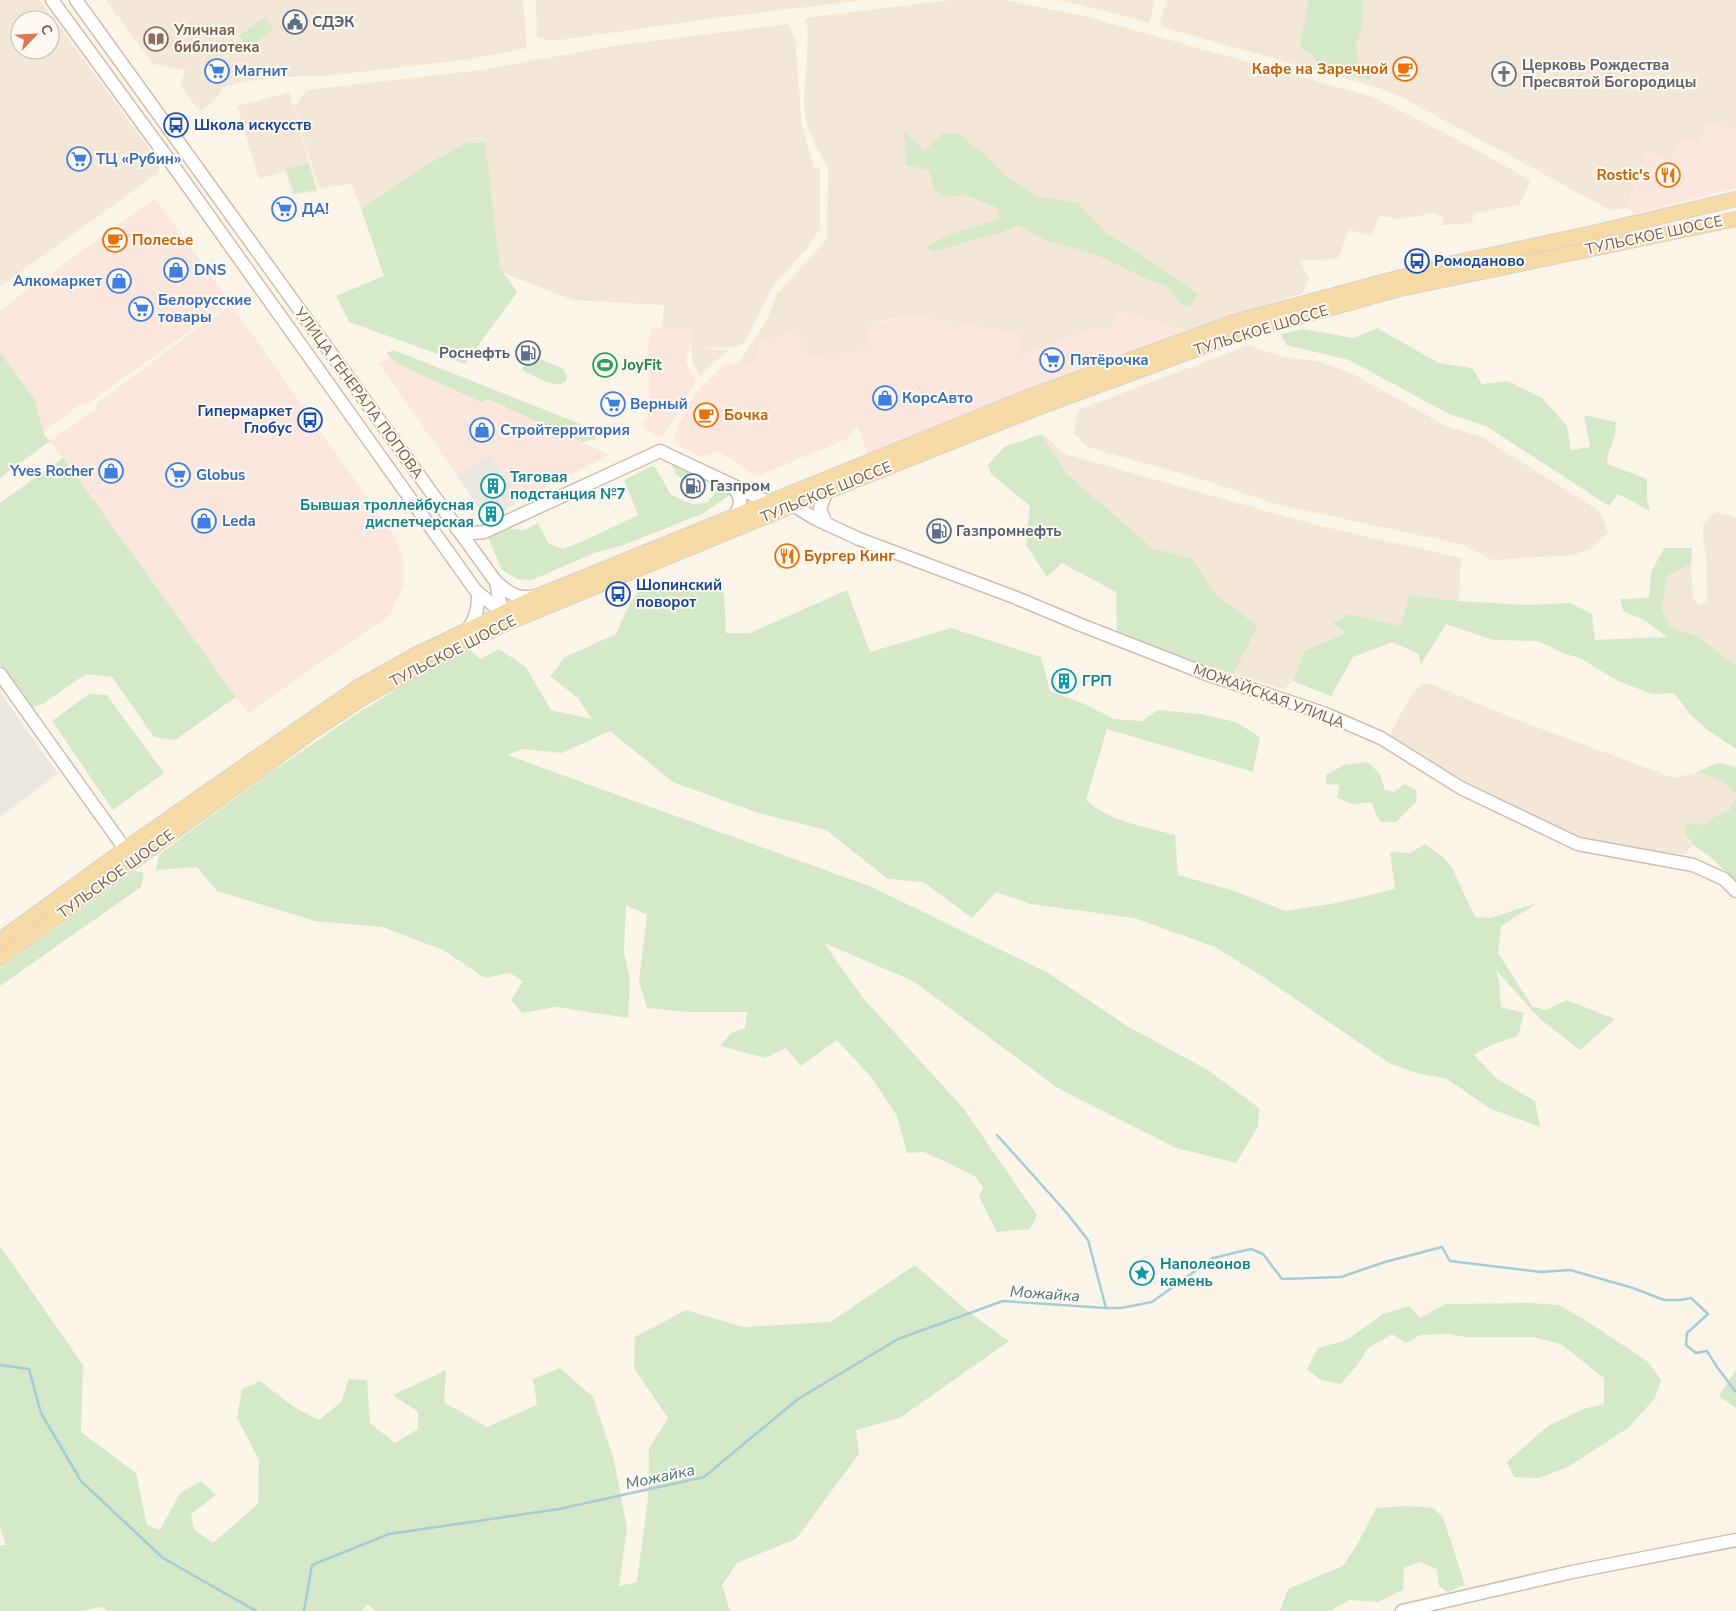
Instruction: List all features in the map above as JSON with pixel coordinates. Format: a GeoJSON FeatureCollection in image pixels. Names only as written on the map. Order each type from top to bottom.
{"type":"FeatureCollection","features":[{"type":"Feature","properties":{"kind":"main road","name":"ТУЛЬСКОЕ ШОССЕ"},"geometry":{"type":"LineString","coordinates":[[0,958],[336,716],[366,696],[505,618],[540,595],[1028,397],[1234,322],[1453,263],[1736,199]]}},
{"type":"Feature","properties":{"kind":"main road","name":"ТУЛЬСКОЕ ШОССЕ"},"geometry":{"type":"LineString","coordinates":[[0,940],[125,849],[358,687],[415,655],[468,629],[505,618],[1040,407],[1241,333],[1400,289],[1736,219]]}},
{"type":"Feature","properties":{"kind":"street","name":"УЛИЦА ГЕНЕРАЛА ПОПОВА"},"geometry":{"type":"LineString","coordinates":[[52,0],[177,171],[455,561],[478,592],[505,618]]}},
{"type":"Feature","properties":{"kind":"street","name":"УЛИЦА ГЕНЕРАЛА ПОПОВА"},"geometry":{"type":"LineString","coordinates":[[76,0],[496,582],[505,618]]}},
{"type":"Feature","properties":{"kind":"street"},"geometry":{"type":"LineString","coordinates":[[457,529],[473,533],[484,532],[660,451],[768,502]]}},
{"type":"Feature","properties":{"kind":"street"},"geometry":{"type":"LineString","coordinates":[[733,486],[741,501],[735,515]]}},
{"type":"Feature","properties":{"kind":"street"},"geometry":{"type":"LineString","coordinates":[[826,492],[820,509],[826,524]]}},
{"type":"Feature","properties":{"kind":"street","name":"МОЖАЙСКАЯ УЛИЦА"},"geometry":{"type":"LineString","coordinates":[[793,505],[826,524],[859,539],[1014,597],[1209,675],[1323,713],[1381,738],[1461,788],[1578,844],[1693,865],[1724,879],[1736,891]]}},
{"type":"Feature","properties":{"kind":"street"},"geometry":{"type":"LineString","coordinates":[[455,561],[471,549]]}},
{"type":"Feature","properties":{"kind":"street"},"geometry":{"type":"LineString","coordinates":[[496,582],[515,596],[528,598],[540,595]]}},
{"type":"Feature","properties":{"kind":"street"},"geometry":{"type":"LineString","coordinates":[[468,629],[475,618],[478,592]]}},
{"type":"Feature","properties":{"kind":"street"},"geometry":{"type":"LineString","coordinates":[[0,674],[125,849]]}},
{"type":"Feature","properties":{"kind":"street"},"geometry":{"type":"LineString","coordinates":[[1402,1611],[1572,1572],[1736,1540]]}},
{"type":"Feature","properties":{"kind":"shaded area"},"geometry":{"type":"Polygon","coordinates":[[[0,0],[40,0],[47,10],[10,10],[10,60],[60,60],[60,27],[159,162],[159,172],[0,287],[0,0]]]}},
{"type":"Feature","properties":{"kind":"shaded area"},"geometry":{"type":"Polygon","coordinates":[[[106,0],[523,0],[527,48],[471,59],[326,76],[247,81],[224,87],[214,101],[200,112],[180,85],[186,70],[153,64],[106,0]]]}},
{"type":"Feature","properties":{"kind":"shaded area"},"geometry":{"type":"Polygon","coordinates":[[[536,0],[864,0],[552,41],[537,37],[536,0]]]}},
{"type":"Feature","properties":{"kind":"shaded area"},"geometry":{"type":"Polygon","coordinates":[[[951,0],[1004,0],[1084,16],[1376,98],[1531,180],[1519,205],[1475,213],[1471,223],[1441,225],[1444,217],[1432,213],[1399,220],[1379,215],[1372,236],[1349,230],[1338,259],[1300,260],[1309,279],[1303,293],[1186,331],[1117,310],[1111,329],[1100,327],[1086,331],[1017,357],[1020,334],[918,316],[874,321],[868,349],[751,367],[739,363],[767,320],[777,294],[827,239],[828,168],[816,147],[805,119],[804,100],[808,32],[805,19],[951,0]]]}},
{"type":"Feature","properties":{"kind":"shaded area"},"geometry":{"type":"Polygon","coordinates":[[[1057,0],[1155,0],[1149,23],[1057,0]]]}},
{"type":"Feature","properties":{"kind":"shaded area"},"geometry":{"type":"Polygon","coordinates":[[[1167,0],[1736,0],[1736,128],[1706,125],[1700,143],[1671,161],[1626,208],[1612,211],[1399,96],[1379,88],[1162,27],[1160,22],[1167,0]]]}},
{"type":"Feature","properties":{"kind":"shaded area"},"geometry":{"type":"Polygon","coordinates":[[[788,24],[795,37],[802,127],[815,169],[820,169],[820,229],[807,248],[774,285],[744,344],[735,347],[699,348],[729,351],[700,376],[692,362],[691,330],[662,329],[664,305],[573,300],[501,272],[465,143],[428,164],[361,209],[352,184],[319,188],[294,107],[307,90],[481,70],[619,45],[788,24]]]}},
{"type":"Feature","properties":{"kind":"shaded area"},"geometry":{"type":"Polygon","coordinates":[[[289,92],[318,191],[293,195],[285,171],[259,179],[237,106],[289,92]]]}},
{"type":"Feature","properties":{"kind":"shaded area"},"geometry":{"type":"Polygon","coordinates":[[[1706,124],[1736,128],[1736,188],[1634,214],[1626,208],[1646,148],[1671,161],[1681,138],[1700,143],[1706,124]]]}},
{"type":"Feature","properties":{"kind":"shaded area"},"geometry":{"type":"Polygon","coordinates":[[[155,198],[230,302],[85,406],[82,403],[44,432],[35,406],[38,404],[0,352],[0,310],[155,198]]]}},
{"type":"Feature","properties":{"kind":"shaded area"},"geometry":{"type":"Polygon","coordinates":[[[231,304],[395,537],[404,561],[404,584],[390,615],[248,713],[50,441],[96,408],[98,402],[231,304]]]}},
{"type":"Feature","properties":{"kind":"shaded area"},"geometry":{"type":"Polygon","coordinates":[[[1117,310],[1186,331],[868,455],[857,425],[847,439],[757,476],[720,452],[700,456],[673,443],[677,428],[695,393],[723,365],[739,363],[751,367],[761,341],[796,330],[811,357],[868,349],[869,323],[918,316],[1020,334],[1017,357],[1086,331],[1100,327],[1111,329],[1117,310]]]}},
{"type":"Feature","properties":{"kind":"shaded area"},"geometry":{"type":"Polygon","coordinates":[[[653,326],[662,329],[691,330],[690,347],[685,360],[696,382],[662,439],[641,427],[650,412],[648,343],[653,326]]]}},
{"type":"Feature","properties":{"kind":"shaded area"},"geometry":{"type":"Polygon","coordinates":[[[1249,345],[1279,356],[1321,362],[1355,375],[1446,426],[1482,437],[1598,510],[1608,532],[1593,547],[1574,555],[1492,560],[1464,545],[1280,505],[1204,480],[1087,447],[1074,433],[1078,410],[1249,345]]]}},
{"type":"Feature","properties":{"kind":"shaded area"},"geometry":{"type":"Polygon","coordinates":[[[394,356],[610,455],[522,499],[490,454],[457,476],[379,363],[394,356]]]}},
{"type":"Feature","properties":{"kind":"shaded area"},"geometry":{"type":"Polygon","coordinates":[[[1042,434],[1065,454],[1312,524],[1461,558],[1459,601],[1409,595],[1401,626],[1345,633],[1304,651],[1293,681],[1284,689],[1233,674],[1258,626],[1215,594],[1192,558],[1152,548],[1113,516],[1067,474],[1042,434]]]}},
{"type":"Feature","properties":{"kind":"shaded area"},"geometry":{"type":"Polygon","coordinates":[[[490,454],[522,499],[488,521],[457,476],[490,454]]]}},
{"type":"Feature","properties":{"kind":"shaded area"},"geometry":{"type":"Polygon","coordinates":[[[1717,512],[1736,517],[1736,666],[1697,636],[1671,627],[1662,610],[1667,576],[1691,564],[1693,598],[1699,605],[1707,602],[1706,553],[1703,540],[1703,525],[1711,515],[1717,512]]]}},
{"type":"Feature","properties":{"kind":"shaded area"},"geometry":{"type":"Polygon","coordinates":[[[1423,683],[1433,685],[1528,724],[1674,778],[1697,772],[1710,776],[1725,783],[1736,794],[1736,797],[1729,811],[1715,816],[1705,825],[1685,833],[1692,845],[1685,854],[1652,851],[1581,839],[1435,766],[1392,740],[1392,730],[1413,692],[1423,683]]]}},
{"type":"Feature","properties":{"kind":"shaded area"},"geometry":{"type":"Polygon","coordinates":[[[0,692],[58,774],[0,817],[0,692]]]}},
{"type":"Feature","properties":{"kind":"green space"},"geometry":{"type":"Polygon","coordinates":[[[1309,0],[1363,0],[1362,26],[1356,45],[1358,63],[1373,74],[1371,79],[1367,80],[1317,65],[1313,55],[1304,50],[1300,45],[1309,0]]]}},
{"type":"Feature","properties":{"kind":"green space"},"geometry":{"type":"Polygon","coordinates":[[[265,17],[274,29],[248,48],[239,36],[265,17]]]}},
{"type":"Feature","properties":{"kind":"green space"},"geometry":{"type":"Polygon","coordinates":[[[904,131],[924,151],[942,134],[958,133],[986,156],[1007,177],[1037,196],[1078,203],[1108,235],[1136,251],[1198,294],[1190,307],[1182,304],[1166,286],[1142,277],[1097,255],[1046,240],[1018,225],[1002,232],[935,251],[925,247],[946,236],[1000,219],[996,207],[964,195],[945,197],[935,190],[929,170],[906,165],[904,131]]]}},
{"type":"Feature","properties":{"kind":"green space"},"geometry":{"type":"Polygon","coordinates":[[[485,142],[500,268],[517,292],[465,364],[349,322],[336,296],[384,276],[361,209],[428,164],[465,143],[485,142]]]}},
{"type":"Feature","properties":{"kind":"green space"},"geometry":{"type":"Polygon","coordinates":[[[308,163],[316,190],[295,193],[286,169],[308,163]]]}},
{"type":"Feature","properties":{"kind":"green space"},"geometry":{"type":"Polygon","coordinates":[[[1377,328],[1439,363],[1472,368],[1482,384],[1507,381],[1542,398],[1567,426],[1571,450],[1590,447],[1584,415],[1616,422],[1615,435],[1607,458],[1608,464],[1647,479],[1647,500],[1650,511],[1618,494],[1609,506],[1486,426],[1449,414],[1349,360],[1286,345],[1281,334],[1303,329],[1354,338],[1377,328]]]}},
{"type":"Feature","properties":{"kind":"green space"},"geometry":{"type":"Polygon","coordinates":[[[394,350],[593,429],[596,439],[582,442],[488,399],[481,402],[396,363],[386,353],[394,350]]]}},
{"type":"Feature","properties":{"kind":"green space"},"geometry":{"type":"Polygon","coordinates":[[[0,352],[38,404],[36,406],[45,436],[50,441],[0,478],[0,352]]]}},
{"type":"Feature","properties":{"kind":"green space"},"geometry":{"type":"Polygon","coordinates":[[[531,355],[563,369],[567,375],[566,382],[561,384],[550,383],[522,370],[527,358],[531,355]]]}},
{"type":"Feature","properties":{"kind":"green space"},"geometry":{"type":"Polygon","coordinates":[[[1042,434],[1067,474],[1152,548],[1192,558],[1215,594],[1258,626],[1233,674],[1117,636],[1116,592],[1062,563],[1047,577],[1026,545],[1030,506],[991,474],[988,465],[1004,447],[1042,434]]]}},
{"type":"Feature","properties":{"kind":"green space"},"geometry":{"type":"Polygon","coordinates":[[[63,458],[236,697],[175,740],[154,737],[112,677],[86,674],[41,705],[31,707],[0,664],[0,503],[63,458]]]}},
{"type":"Feature","properties":{"kind":"green space"},"geometry":{"type":"Polygon","coordinates":[[[671,463],[706,480],[700,486],[677,476],[671,463]]]}},
{"type":"Feature","properties":{"kind":"green space"},"geometry":{"type":"Polygon","coordinates":[[[652,466],[656,468],[671,495],[693,504],[707,503],[721,485],[730,495],[702,514],[624,545],[594,553],[532,580],[517,579],[502,570],[488,537],[505,528],[524,530],[538,523],[548,543],[563,549],[586,540],[638,515],[624,480],[652,466]]]}},
{"type":"Feature","properties":{"kind":"green space"},"geometry":{"type":"Polygon","coordinates":[[[1664,548],[1692,548],[1691,564],[1667,576],[1662,610],[1671,627],[1697,636],[1736,666],[1736,749],[1706,729],[1689,713],[1674,693],[1652,694],[1618,681],[1580,658],[1565,654],[1538,641],[1493,640],[1446,624],[1420,666],[1419,654],[1392,642],[1353,657],[1331,696],[1293,681],[1304,651],[1345,633],[1333,623],[1349,614],[1401,626],[1409,595],[1459,601],[1528,605],[1570,603],[1592,614],[1595,640],[1667,637],[1644,620],[1623,611],[1620,599],[1649,598],[1651,572],[1664,548]]]}},
{"type":"Feature","properties":{"kind":"green space"},"geometry":{"type":"Polygon","coordinates":[[[695,586],[724,593],[726,633],[750,633],[847,590],[870,652],[951,628],[1041,657],[1050,691],[1087,705],[1114,719],[1142,721],[1158,710],[1200,714],[1236,722],[1260,737],[1253,772],[1107,729],[1086,800],[1116,818],[1175,835],[1178,875],[1232,890],[1285,911],[1336,903],[1395,889],[1390,852],[1410,853],[1425,844],[1443,857],[1452,868],[1475,917],[1491,918],[1539,902],[1501,926],[1498,953],[1532,1006],[1545,1010],[1567,1000],[1615,1019],[1580,1050],[1540,1019],[1496,970],[1499,980],[1501,1007],[1524,1013],[1518,1036],[1491,1045],[1474,1055],[1496,1078],[1535,1101],[1540,1127],[1491,1109],[1447,1079],[1416,1073],[1389,1063],[1260,975],[1215,947],[1134,918],[1031,904],[996,892],[972,918],[923,882],[888,879],[826,830],[758,813],[673,782],[610,731],[562,753],[523,749],[507,755],[872,887],[1048,973],[1127,1026],[1208,1070],[1259,1108],[1258,1127],[1236,1163],[1176,1148],[1059,1089],[913,981],[824,943],[863,998],[963,1108],[1037,1215],[1030,1229],[997,1232],[979,1197],[983,1188],[976,1177],[924,1152],[907,1153],[897,1116],[871,1077],[837,1040],[801,1066],[786,1048],[765,1058],[720,1046],[731,1033],[745,1028],[747,1012],[689,1012],[647,1008],[639,981],[647,915],[626,905],[624,952],[630,980],[628,1018],[556,1007],[522,1013],[511,1000],[523,981],[510,973],[485,978],[443,950],[382,927],[315,921],[217,891],[197,867],[156,870],[159,855],[264,777],[358,713],[417,677],[469,649],[480,659],[499,649],[526,667],[551,710],[592,719],[578,698],[550,676],[563,658],[616,634],[626,611],[639,589],[695,586]]]}},
{"type":"Feature","properties":{"kind":"green space"},"geometry":{"type":"Polygon","coordinates":[[[89,694],[107,695],[164,773],[113,810],[52,721],[89,694]]]}},
{"type":"Feature","properties":{"kind":"green space"},"geometry":{"type":"Polygon","coordinates":[[[1368,762],[1380,774],[1385,790],[1394,792],[1405,784],[1416,790],[1417,801],[1396,822],[1381,822],[1375,813],[1372,802],[1353,804],[1337,798],[1339,785],[1326,784],[1326,775],[1344,765],[1368,762]]]}},
{"type":"Feature","properties":{"kind":"green space"},"geometry":{"type":"Polygon","coordinates":[[[1717,763],[1736,768],[1736,794],[1718,780],[1697,772],[1717,763]]]}},
{"type":"Feature","properties":{"kind":"green space"},"geometry":{"type":"Polygon","coordinates":[[[1736,797],[1736,881],[1709,856],[1693,845],[1685,833],[1688,823],[1705,825],[1715,816],[1729,811],[1736,797]]]}},
{"type":"Feature","properties":{"kind":"green space"},"geometry":{"type":"Polygon","coordinates":[[[135,871],[144,873],[141,887],[0,986],[0,968],[135,871]]]}},
{"type":"Feature","properties":{"kind":"green space"},"geometry":{"type":"Polygon","coordinates":[[[0,1246],[83,1365],[81,1432],[136,1473],[147,1525],[160,1530],[180,1493],[201,1481],[216,1495],[191,1514],[194,1529],[213,1543],[258,1504],[259,1460],[237,1418],[242,1389],[260,1381],[294,1407],[319,1420],[341,1402],[349,1379],[367,1380],[370,1423],[395,1443],[418,1429],[418,1412],[393,1395],[446,1370],[444,1402],[487,1427],[537,1405],[533,1379],[560,1368],[593,1397],[614,1460],[627,1528],[619,1586],[637,1582],[648,1498],[649,1448],[668,1418],[634,1368],[635,1337],[686,1310],[743,1327],[830,1322],[915,1265],[966,1310],[1009,1341],[900,1418],[856,1430],[859,1454],[796,1539],[737,1563],[722,1585],[730,1611],[375,1611],[368,1604],[362,1611],[108,1611],[102,1607],[81,1611],[0,1611],[0,1545],[6,1545],[0,1527],[0,1246]]]}},
{"type":"Feature","properties":{"kind":"green space"},"geometry":{"type":"Polygon","coordinates":[[[1531,1303],[1559,1305],[1585,1320],[1647,1361],[1661,1380],[1655,1398],[1628,1428],[1568,1467],[1539,1478],[1514,1477],[1507,1462],[1548,1426],[1583,1409],[1604,1404],[1604,1378],[1561,1344],[1532,1337],[1465,1337],[1448,1334],[1420,1335],[1406,1343],[1392,1334],[1368,1348],[1358,1364],[1341,1384],[1321,1380],[1307,1369],[1318,1348],[1347,1340],[1383,1314],[1409,1306],[1420,1318],[1446,1304],[1531,1303]]]}},
{"type":"Feature","properties":{"kind":"green space"},"geometry":{"type":"Polygon","coordinates":[[[1736,1370],[1736,1408],[1719,1396],[1736,1370]]]}},
{"type":"Feature","properties":{"kind":"green space"},"geometry":{"type":"Polygon","coordinates":[[[1407,1506],[1433,1508],[1443,1517],[1465,1585],[1448,1592],[1439,1586],[1437,1569],[1419,1562],[1404,1568],[1403,1590],[1378,1602],[1349,1600],[1330,1611],[1280,1611],[1288,1589],[1343,1566],[1358,1543],[1376,1508],[1407,1506]]]}},
{"type":"Feature","properties":{"kind":"waterway"},"geometry":{"type":"LineString","coordinates":[[997,1135],[1066,1212],[1088,1240],[1106,1308],[1121,1308],[1152,1302],[1213,1258],[1251,1249],[1263,1254],[1282,1279],[1341,1277],[1385,1262],[1442,1247],[1450,1261],[1541,1272],[1570,1270],[1633,1288],[1664,1300],[1691,1298],[1708,1314],[1687,1333],[1686,1345],[1696,1353],[1707,1351],[1736,1392]]}},
{"type":"Feature","properties":{"kind":"waterway","name":"Можайка"},"geometry":{"type":"LineString","coordinates":[[304,1611],[312,1565],[389,1534],[559,1509],[704,1477],[798,1399],[898,1339],[1003,1301],[1106,1308]]}},
{"type":"Feature","properties":{"kind":"waterway"},"geometry":{"type":"LineString","coordinates":[[0,1365],[29,1369],[41,1413],[81,1481],[163,1558],[256,1611]]}},
{"type":"Feature","properties":{"kind":"place","name":"СДЭК"},"geometry":{"type":"Point","coordinates":[295,22]}},
{"type":"Feature","properties":{"kind":"place","name":"Уличная библиотека"},"geometry":{"type":"Point","coordinates":[156,39]}},
{"type":"Feature","properties":{"kind":"place","name":"Кафе на Заречной"},"geometry":{"type":"Point","coordinates":[1405,69]}},
{"type":"Feature","properties":{"kind":"place","name":"Магнит"},"geometry":{"type":"Point","coordinates":[217,71]}},
{"type":"Feature","properties":{"kind":"place","name":"Церковь Рождества Пресвятой Богородицы"},"geometry":{"type":"Point","coordinates":[1504,74]}},
{"type":"Feature","properties":{"kind":"place","name":"Школа искусств"},"geometry":{"type":"Point","coordinates":[176,125]}},
{"type":"Feature","properties":{"kind":"place","name":"ТЦ «Рубин»"},"geometry":{"type":"Point","coordinates":[79,159]}},
{"type":"Feature","properties":{"kind":"place","name":"Rostic's"},"geometry":{"type":"Point","coordinates":[1668,175]}},
{"type":"Feature","properties":{"kind":"place","name":"ДА!"},"geometry":{"type":"Point","coordinates":[284,209]}},
{"type":"Feature","properties":{"kind":"place","name":"Полесье"},"geometry":{"type":"Point","coordinates":[115,240]}},
{"type":"Feature","properties":{"kind":"place","name":"Ромоданово"},"geometry":{"type":"Point","coordinates":[1417,261]}},
{"type":"Feature","properties":{"kind":"place","name":"DNS"},"geometry":{"type":"Point","coordinates":[176,270]}},
{"type":"Feature","properties":{"kind":"place","name":"Алкомаркет"},"geometry":{"type":"Point","coordinates":[119,281]}},
{"type":"Feature","properties":{"kind":"place","name":"Белорусские товары"},"geometry":{"type":"Point","coordinates":[141,309]}},
{"type":"Feature","properties":{"kind":"place","name":"Роснефть"},"geometry":{"type":"Point","coordinates":[528,353]}},
{"type":"Feature","properties":{"kind":"place","name":"Пятёрочка"},"geometry":{"type":"Point","coordinates":[1052,360]}},
{"type":"Feature","properties":{"kind":"place","name":"JoyFit"},"geometry":{"type":"Point","coordinates":[605,365]}},
{"type":"Feature","properties":{"kind":"place","name":"КорсАвто"},"geometry":{"type":"Point","coordinates":[885,398]}},
{"type":"Feature","properties":{"kind":"place","name":"Верный"},"geometry":{"type":"Point","coordinates":[613,404]}},
{"type":"Feature","properties":{"kind":"place","name":"Бочка"},"geometry":{"type":"Point","coordinates":[706,415]}},
{"type":"Feature","properties":{"kind":"place","name":"Гипермаркет Глобус"},"geometry":{"type":"Point","coordinates":[310,420]}},
{"type":"Feature","properties":{"kind":"place","name":"Стройтерритория"},"geometry":{"type":"Point","coordinates":[482,430]}},
{"type":"Feature","properties":{"kind":"place","name":"Yves Rocher"},"geometry":{"type":"Point","coordinates":[111,471]}},
{"type":"Feature","properties":{"kind":"place","name":"Globus"},"geometry":{"type":"Point","coordinates":[178,475]}},
{"type":"Feature","properties":{"kind":"place","name":"Тяговая подстанция №7"},"geometry":{"type":"Point","coordinates":[493,486]}},
{"type":"Feature","properties":{"kind":"place","name":"Газпром"},"geometry":{"type":"Point","coordinates":[693,486]}},
{"type":"Feature","properties":{"kind":"place","name":"Бывшая троллейбусная диспетчерская"},"geometry":{"type":"Point","coordinates":[491,514]}},
{"type":"Feature","properties":{"kind":"place","name":"Leda"},"geometry":{"type":"Point","coordinates":[204,521]}},
{"type":"Feature","properties":{"kind":"place","name":"Газпромнефть"},"geometry":{"type":"Point","coordinates":[939,531]}},
{"type":"Feature","properties":{"kind":"place","name":"Бургер Кинг"},"geometry":{"type":"Point","coordinates":[787,556]}},
{"type":"Feature","properties":{"kind":"place","name":"Шопинский поворот"},"geometry":{"type":"Point","coordinates":[618,594]}},
{"type":"Feature","properties":{"kind":"place","name":"ГРП"},"geometry":{"type":"Point","coordinates":[1064,681]}},
{"type":"Feature","properties":{"kind":"place","name":"Наполеонов камень"},"geometry":{"type":"Point","coordinates":[1142,1273]}}]}
